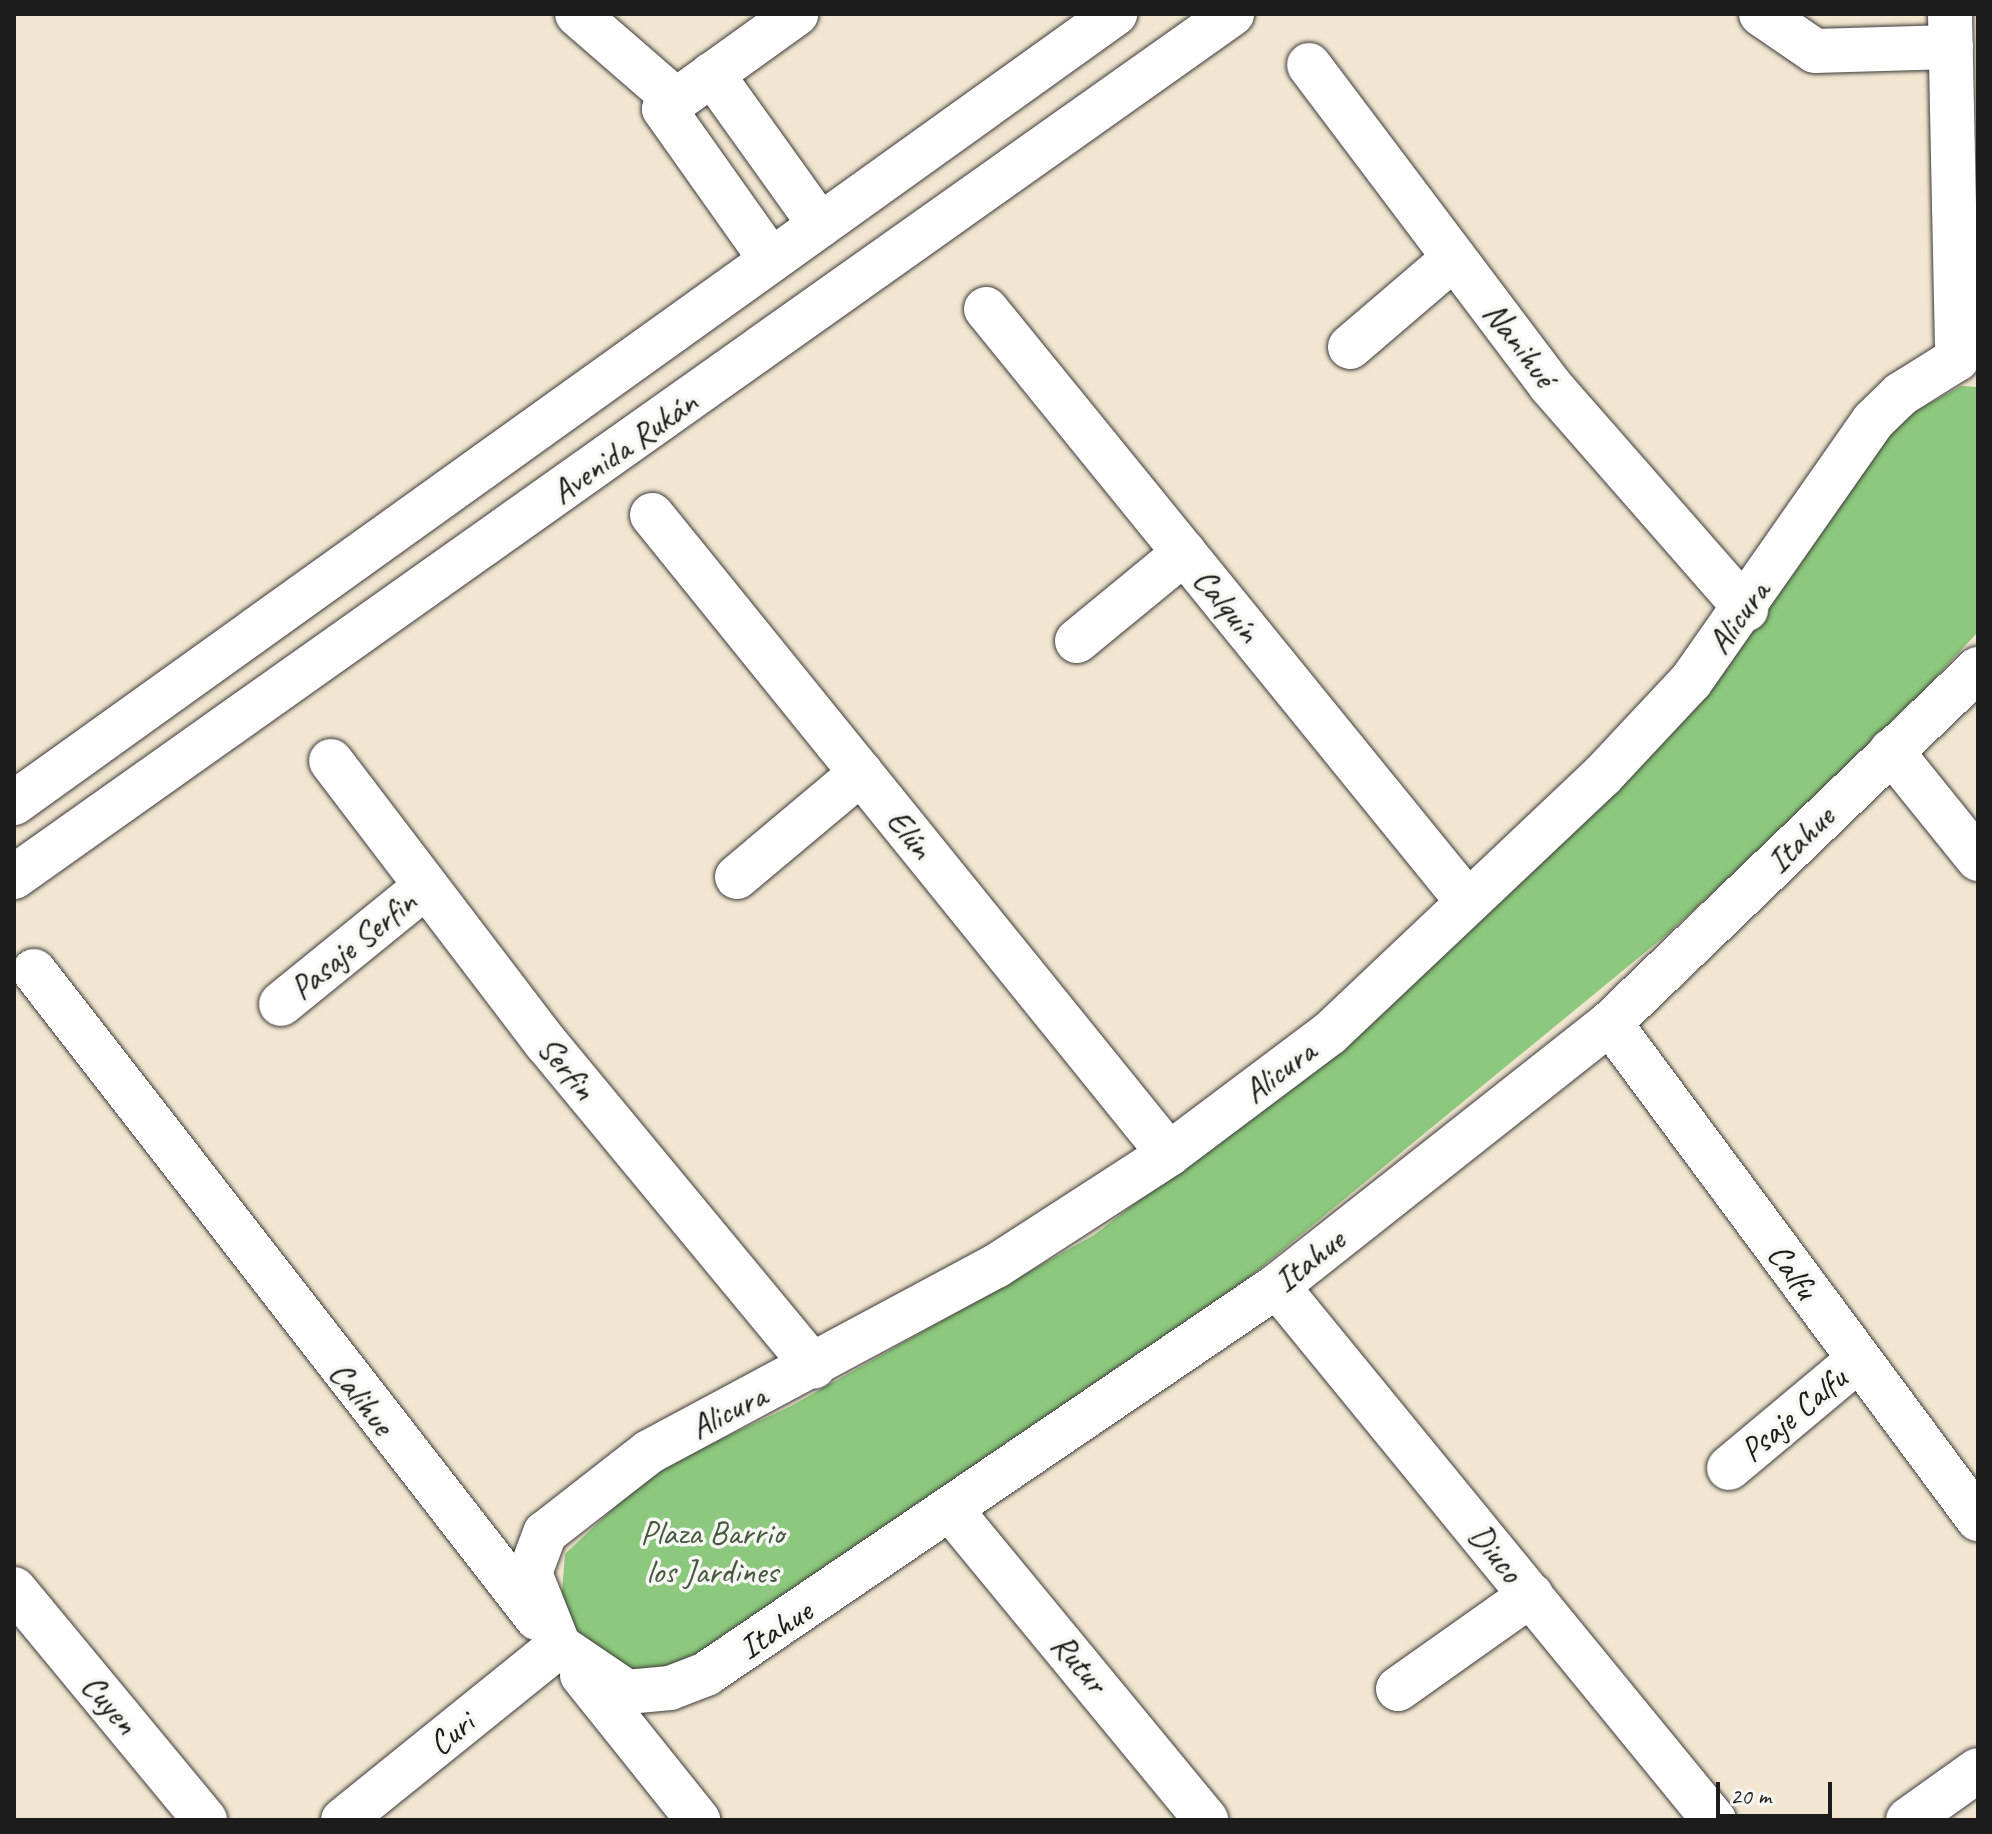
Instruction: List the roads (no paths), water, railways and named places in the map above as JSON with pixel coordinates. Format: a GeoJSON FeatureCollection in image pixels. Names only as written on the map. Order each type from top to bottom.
{"type":"FeatureCollection","features":[{"type":"Feature","properties":{"kind":"street"},"geometry":{"type":"LineString","coordinates":[[577,14],[670,105],[771,260]]}},
{"type":"Feature","properties":{"kind":"street"},"geometry":{"type":"LineString","coordinates":[[670,105],[796,14]]}},
{"type":"Feature","properties":{"kind":"street","name":"Avenida Rukán"},"geometry":{"type":"LineString","coordinates":[[14,803],[1115,14]]}},
{"type":"Feature","properties":{"kind":"street","name":"Avenida Rukán"},"geometry":{"type":"LineString","coordinates":[[14,877],[1232,14]]}},
{"type":"Feature","properties":{"kind":"street"},"geometry":{"type":"LineString","coordinates":[[1761,14],[1815,51],[1950,30],[1967,361]]}},
{"type":"Feature","properties":{"kind":"street","name":"Nanihué"},"geometry":{"type":"LineString","coordinates":[[1309,65],[1550,385],[1746,609]]}},
{"type":"Feature","properties":{"kind":"street"},"geometry":{"type":"LineString","coordinates":[[712,74],[820,225]]}},
{"type":"Feature","properties":{"kind":"street"},"geometry":{"type":"LineString","coordinates":[[1350,347],[1454,258]]}},
{"type":"Feature","properties":{"kind":"street","name":"Calquín"},"geometry":{"type":"LineString","coordinates":[[986,309],[1468,902]]}},
{"type":"Feature","properties":{"kind":"street","name":"Alicura"},"geometry":{"type":"LineString","coordinates":[[559,1646],[530,1573],[545,1533],[649,1452],[814,1367],[996,1266],[1169,1154],[1329,1034],[1602,776],[1691,681],[1746,609],[1873,421],[1901,394],[1967,361]]}},
{"type":"Feature","properties":{"kind":"street"},"geometry":{"type":"LineString","coordinates":[[555,416],[593,469]]}},
{"type":"Feature","properties":{"kind":"street","name":"Elún"},"geometry":{"type":"LineString","coordinates":[[652,515],[1169,1154]]}},
{"type":"Feature","properties":{"kind":"street"},"geometry":{"type":"LineString","coordinates":[[1077,641],[1184,553]]}},
{"type":"Feature","properties":{"kind":"street","name":"Itahue"},"geometry":{"type":"LineString","coordinates":[[559,1646],[627,1692],[670,1688],[706,1674],[1277,1286],[1610,1023],[1978,669]]}},
{"type":"Feature","properties":{"kind":"street"},"geometry":{"type":"LineString","coordinates":[[1891,751],[1978,859]]}},
{"type":"Feature","properties":{"kind":"street","name":"Serfin"},"geometry":{"type":"LineString","coordinates":[[331,761],[546,1043],[814,1367]]}},
{"type":"Feature","properties":{"kind":"street"},"geometry":{"type":"LineString","coordinates":[[737,877],[861,773]]}},
{"type":"Feature","properties":{"kind":"street","name":"Pasaje Serfin"},"geometry":{"type":"LineString","coordinates":[[281,1004],[425,887]]}},
{"type":"Feature","properties":{"kind":"street","name":"Calihue"},"geometry":{"type":"LineString","coordinates":[[34,971],[698,1820]]}},
{"type":"Feature","properties":{"kind":"street","name":"Calfu"},"geometry":{"type":"LineString","coordinates":[[1610,1023],[1978,1519]]}},
{"type":"Feature","properties":{"kind":"street","name":"Diuco"},"geometry":{"type":"LineString","coordinates":[[1277,1286],[1714,1820]]}},
{"type":"Feature","properties":{"kind":"street","name":"Psaje Calfu"},"geometry":{"type":"LineString","coordinates":[[1729,1468],[1858,1360]]}},
{"type":"Feature","properties":{"kind":"street","name":"Rutur"},"geometry":{"type":"LineString","coordinates":[[950,1509],[1206,1820]]}},
{"type":"Feature","properties":{"kind":"street","name":"Cuyen"},"geometry":{"type":"LineString","coordinates":[[14,1589],[205,1820]]}},
{"type":"Feature","properties":{"kind":"street"},"geometry":{"type":"LineString","coordinates":[[1398,1689],[1531,1595]]}},
{"type":"Feature","properties":{"kind":"street","name":"Curi"},"geometry":{"type":"LineString","coordinates":[[343,1820],[559,1646]]}},
{"type":"Feature","properties":{"kind":"street"},"geometry":{"type":"LineString","coordinates":[[1908,1820],[1978,1770]]}},
{"type":"Feature","properties":{"kind":"park label","name":"Plaza Barrio los Jardines"},"geometry":{"type":"Point","coordinates":[712,1552]}}]}
